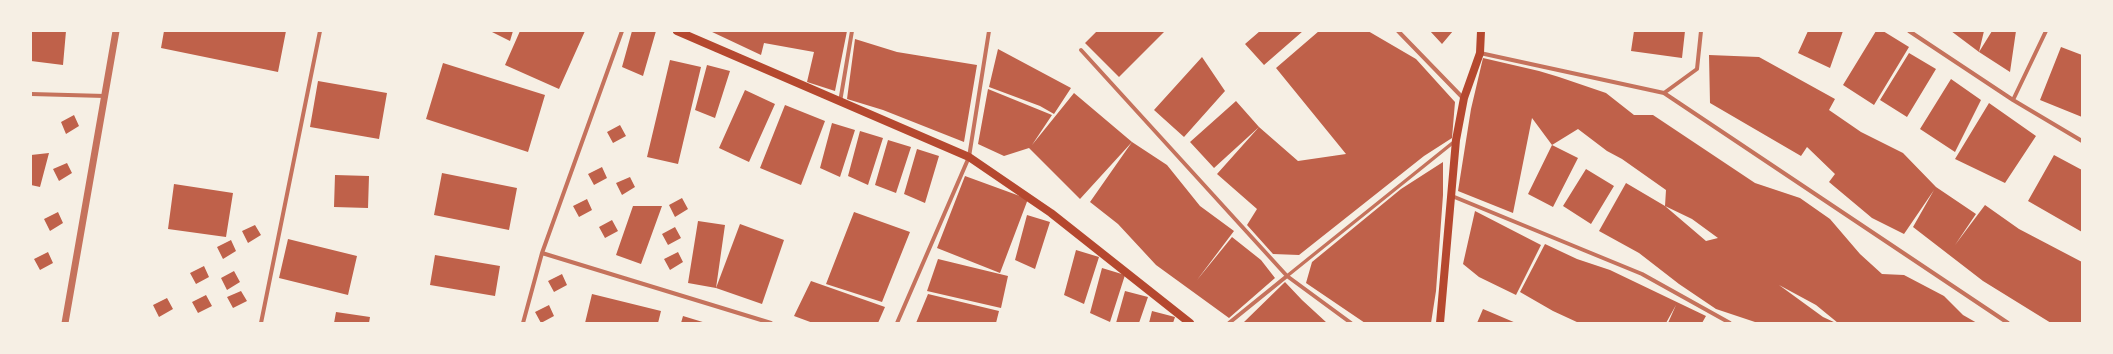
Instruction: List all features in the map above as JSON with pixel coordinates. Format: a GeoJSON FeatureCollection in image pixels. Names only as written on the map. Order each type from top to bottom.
{"type":"FeatureCollection","features":[{"type":"Feature","properties":{"kind":"main road"},"geometry":{"type":"LineString","coordinates":[[677,31],[840,103],[969,157],[1051,213],[1190,323]]}},
{"type":"Feature","properties":{"kind":"main road"},"geometry":{"type":"LineString","coordinates":[[1440,323],[1456,140],[1464,98],[1480,53],[1481,31]]}},
{"type":"Feature","properties":{"kind":"street"},"geometry":{"type":"LineString","coordinates":[[65,323],[116,31]]}},
{"type":"Feature","properties":{"kind":"street"},"geometry":{"type":"LineString","coordinates":[[261,323],[320,31]]}},
{"type":"Feature","properties":{"kind":"street"},"geometry":{"type":"LineString","coordinates":[[523,323],[542,253],[622,31]]}},
{"type":"Feature","properties":{"kind":"street"},"geometry":{"type":"LineString","coordinates":[[840,103],[852,31]]}},
{"type":"Feature","properties":{"kind":"street"},"geometry":{"type":"LineString","coordinates":[[897,323],[969,157],[989,31]]}},
{"type":"Feature","properties":{"kind":"street"},"geometry":{"type":"LineString","coordinates":[[1398,31],[1464,98]]}},
{"type":"Feature","properties":{"kind":"street"},"geometry":{"type":"LineString","coordinates":[[1664,93],[1697,69],[1702,31]]}},
{"type":"Feature","properties":{"kind":"street"},"geometry":{"type":"LineString","coordinates":[[1909,31],[2013,100],[2082,141]]}},
{"type":"Feature","properties":{"kind":"street"},"geometry":{"type":"LineString","coordinates":[[2013,100],[2046,31]]}},
{"type":"Feature","properties":{"kind":"street"},"geometry":{"type":"LineString","coordinates":[[1081,50],[1287,276],[1351,323]]}},
{"type":"Feature","properties":{"kind":"street"},"geometry":{"type":"LineString","coordinates":[[1480,53],[1664,93],[2008,323]]}},
{"type":"Feature","properties":{"kind":"street"},"geometry":{"type":"LineString","coordinates":[[31,94],[105,96]]}},
{"type":"Feature","properties":{"kind":"street"},"geometry":{"type":"LineString","coordinates":[[1229,323],[1456,140]]}},
{"type":"Feature","properties":{"kind":"street"},"geometry":{"type":"LineString","coordinates":[[1451,195],[1642,274],[1730,323]]}},
{"type":"Feature","properties":{"kind":"street"},"geometry":{"type":"LineString","coordinates":[[542,253],[771,323]]}},
{"type":"Feature","properties":{"kind":"building"},"geometry":{"type":"Polygon","coordinates":[[[31,31],[66,31],[63,65],[31,61],[31,31]]]}},
{"type":"Feature","properties":{"kind":"building"},"geometry":{"type":"Polygon","coordinates":[[[164,31],[286,31],[278,72],[161,48],[164,31]]]}},
{"type":"Feature","properties":{"kind":"building"},"geometry":{"type":"Polygon","coordinates":[[[490,31],[513,31],[510,41],[490,31]]]}},
{"type":"Feature","properties":{"kind":"building"},"geometry":{"type":"Polygon","coordinates":[[[520,31],[585,31],[559,89],[505,65],[520,31]]]}},
{"type":"Feature","properties":{"kind":"building"},"geometry":{"type":"Polygon","coordinates":[[[632,31],[656,31],[643,76],[622,67],[632,31]]]}},
{"type":"Feature","properties":{"kind":"building"},"geometry":{"type":"Polygon","coordinates":[[[710,31],[847,31],[835,91],[807,82],[814,52],[764,43],[761,55],[710,31]]]}},
{"type":"Feature","properties":{"kind":"building"},"geometry":{"type":"Polygon","coordinates":[[[1097,31],[1165,31],[1119,77],[1085,43],[1097,31]]]}},
{"type":"Feature","properties":{"kind":"building"},"geometry":{"type":"Polygon","coordinates":[[[1260,31],[1303,31],[1264,65],[1245,44],[1260,31]]]}},
{"type":"Feature","properties":{"kind":"building"},"geometry":{"type":"Polygon","coordinates":[[[1319,31],[1368,31],[1416,59],[1455,102],[1452,138],[1424,156],[1299,255],[1273,254],[1247,225],[1257,209],[1217,174],[1259,127],[1298,161],[1346,154],[1276,68],[1319,31]]]}},
{"type":"Feature","properties":{"kind":"building"},"geometry":{"type":"Polygon","coordinates":[[[1430,31],[1453,31],[1442,44],[1430,31]]]}},
{"type":"Feature","properties":{"kind":"building"},"geometry":{"type":"Polygon","coordinates":[[[1634,31],[1685,31],[1682,58],[1631,51],[1634,31]]]}},
{"type":"Feature","properties":{"kind":"building"},"geometry":{"type":"Polygon","coordinates":[[[1808,31],[1843,31],[1830,68],[1798,53],[1808,31]]]}},
{"type":"Feature","properties":{"kind":"building"},"geometry":{"type":"Polygon","coordinates":[[[1876,31],[1883,31],[1909,47],[1874,105],[1843,85],[1876,31]]]}},
{"type":"Feature","properties":{"kind":"building"},"geometry":{"type":"Polygon","coordinates":[[[1951,31],[1984,31],[1979,52],[1951,31]]]}},
{"type":"Feature","properties":{"kind":"building"},"geometry":{"type":"Polygon","coordinates":[[[1992,31],[2016,31],[2010,72],[1979,52],[1992,31]]]}},
{"type":"Feature","properties":{"kind":"building"},"geometry":{"type":"Polygon","coordinates":[[[855,39],[897,52],[977,65],[964,142],[883,110],[847,99],[855,39]]]}},
{"type":"Feature","properties":{"kind":"building"},"geometry":{"type":"Polygon","coordinates":[[[2061,47],[2082,55],[2082,117],[2040,100],[2061,47]]]}},
{"type":"Feature","properties":{"kind":"building"},"geometry":{"type":"Polygon","coordinates":[[[998,49],[1071,88],[1054,114],[1040,106],[989,87],[998,49]]]}},
{"type":"Feature","properties":{"kind":"building"},"geometry":{"type":"Polygon","coordinates":[[[1909,53],[1936,69],[1907,117],[1880,100],[1909,53]]]}},
{"type":"Feature","properties":{"kind":"building"},"geometry":{"type":"Polygon","coordinates":[[[1709,55],[1759,57],[1835,99],[1829,110],[1861,132],[1903,153],[1936,187],[1976,214],[1955,245],[1985,205],[2019,229],[2082,262],[2082,323],[2051,323],[1983,281],[1913,227],[1934,190],[1904,234],[1872,218],[1829,182],[1835,174],[1807,147],[1801,156],[1710,103],[1709,55]]]}},
{"type":"Feature","properties":{"kind":"building"},"geometry":{"type":"Polygon","coordinates":[[[1202,57],[1225,91],[1184,137],[1154,110],[1202,57]]]}},
{"type":"Feature","properties":{"kind":"building"},"geometry":{"type":"Polygon","coordinates":[[[1483,58],[1559,77],[1606,93],[1634,115],[1653,115],[1755,183],[1800,198],[1830,219],[1860,254],[1882,274],[1904,275],[1944,296],[1963,315],[1977,323],[1838,323],[1816,305],[1779,285],[1823,317],[1836,323],[1758,323],[1716,309],[1679,284],[1639,253],[1599,231],[1626,183],[1665,206],[1666,190],[1622,159],[1607,151],[1578,129],[1552,145],[1532,118],[1513,213],[1458,191],[1471,109],[1483,58]],[[1665,206],[1706,241],[1718,238],[1692,219],[1665,206]]]}},
{"type":"Feature","properties":{"kind":"building"},"geometry":{"type":"Polygon","coordinates":[[[670,60],[701,67],[678,164],[647,157],[670,60]]]}},
{"type":"Feature","properties":{"kind":"building"},"geometry":{"type":"Polygon","coordinates":[[[443,63],[545,95],[528,152],[426,119],[443,63]]]}},
{"type":"Feature","properties":{"kind":"building"},"geometry":{"type":"Polygon","coordinates":[[[707,65],[730,71],[715,118],[695,110],[707,65]]]}},
{"type":"Feature","properties":{"kind":"building"},"geometry":{"type":"Polygon","coordinates":[[[1951,79],[1981,100],[1955,152],[1920,129],[1951,79]]]}},
{"type":"Feature","properties":{"kind":"building"},"geometry":{"type":"Polygon","coordinates":[[[318,81],[387,93],[379,139],[310,127],[318,81]]]}},
{"type":"Feature","properties":{"kind":"building"},"geometry":{"type":"Polygon","coordinates":[[[988,89],[1052,115],[1032,145],[1074,93],[1132,142],[1080,199],[1029,148],[1004,156],[978,144],[988,89]]]}},
{"type":"Feature","properties":{"kind":"building"},"geometry":{"type":"Polygon","coordinates":[[[745,90],[775,104],[749,162],[719,148],[745,90]]]}},
{"type":"Feature","properties":{"kind":"building"},"geometry":{"type":"Polygon","coordinates":[[[1236,101],[1259,127],[1214,168],[1190,142],[1236,101]]]}},
{"type":"Feature","properties":{"kind":"building"},"geometry":{"type":"Polygon","coordinates":[[[1989,103],[2036,136],[2005,183],[1955,159],[1989,103]]]}},
{"type":"Feature","properties":{"kind":"building"},"geometry":{"type":"Polygon","coordinates":[[[785,105],[825,121],[801,185],[760,168],[785,105]]]}},
{"type":"Feature","properties":{"kind":"building"},"geometry":{"type":"Polygon","coordinates":[[[74,115],[79,126],[66,134],[61,122],[74,115]]]}},
{"type":"Feature","properties":{"kind":"building"},"geometry":{"type":"Polygon","coordinates":[[[832,123],[855,130],[840,177],[820,168],[832,123]]]}},
{"type":"Feature","properties":{"kind":"building"},"geometry":{"type":"Polygon","coordinates":[[[620,125],[626,136],[613,143],[607,132],[620,125]]]}},
{"type":"Feature","properties":{"kind":"building"},"geometry":{"type":"Polygon","coordinates":[[[860,131],[883,138],[868,185],[848,176],[860,131]]]}},
{"type":"Feature","properties":{"kind":"building"},"geometry":{"type":"Polygon","coordinates":[[[888,140],[911,147],[896,193],[875,185],[888,140]]]}},
{"type":"Feature","properties":{"kind":"building"},"geometry":{"type":"Polygon","coordinates":[[[1132,142],[1167,165],[1200,206],[1234,231],[1197,280],[1232,237],[1261,260],[1275,278],[1229,318],[1156,265],[1118,224],[1090,202],[1132,142]]]}},
{"type":"Feature","properties":{"kind":"building"},"geometry":{"type":"Polygon","coordinates":[[[1552,145],[1578,158],[1553,207],[1528,194],[1552,145]]]}},
{"type":"Feature","properties":{"kind":"building"},"geometry":{"type":"Polygon","coordinates":[[[917,149],[939,156],[925,203],[904,194],[917,149]]]}},
{"type":"Feature","properties":{"kind":"building"},"geometry":{"type":"Polygon","coordinates":[[[49,153],[40,187],[31,185],[31,155],[49,153]]]}},
{"type":"Feature","properties":{"kind":"building"},"geometry":{"type":"Polygon","coordinates":[[[2054,155],[2082,170],[2082,232],[2028,201],[2054,155]]]}},
{"type":"Feature","properties":{"kind":"building"},"geometry":{"type":"Polygon","coordinates":[[[1443,162],[1443,195],[1436,291],[1431,323],[1365,323],[1306,283],[1312,262],[1401,189],[1443,162]]]}},
{"type":"Feature","properties":{"kind":"building"},"geometry":{"type":"Polygon","coordinates":[[[67,163],[72,173],[59,181],[53,169],[67,163]]]}},
{"type":"Feature","properties":{"kind":"building"},"geometry":{"type":"Polygon","coordinates":[[[602,167],[607,178],[594,185],[588,174],[602,167]]]}},
{"type":"Feature","properties":{"kind":"building"},"geometry":{"type":"Polygon","coordinates":[[[1586,169],[1614,186],[1591,224],[1563,206],[1586,169]]]}},
{"type":"Feature","properties":{"kind":"building"},"geometry":{"type":"Polygon","coordinates":[[[442,173],[517,188],[509,230],[434,215],[442,173]]]}},
{"type":"Feature","properties":{"kind":"building"},"geometry":{"type":"Polygon","coordinates":[[[335,175],[369,176],[368,208],[334,207],[335,175]]]}},
{"type":"Feature","properties":{"kind":"building"},"geometry":{"type":"Polygon","coordinates":[[[965,176],[1028,199],[1000,273],[937,248],[965,176]]]}},
{"type":"Feature","properties":{"kind":"building"},"geometry":{"type":"Polygon","coordinates":[[[630,177],[635,187],[622,195],[616,183],[630,177]]]}},
{"type":"Feature","properties":{"kind":"building"},"geometry":{"type":"Polygon","coordinates":[[[174,184],[233,193],[226,237],[168,229],[174,184]]]}},
{"type":"Feature","properties":{"kind":"building"},"geometry":{"type":"Polygon","coordinates":[[[682,198],[688,209],[675,217],[669,205],[682,198]]]}},
{"type":"Feature","properties":{"kind":"building"},"geometry":{"type":"Polygon","coordinates":[[[587,199],[592,210],[579,217],[573,206],[587,199]]]}},
{"type":"Feature","properties":{"kind":"building"},"geometry":{"type":"Polygon","coordinates":[[[633,206],[662,206],[641,264],[616,255],[633,206]]]}},
{"type":"Feature","properties":{"kind":"building"},"geometry":{"type":"Polygon","coordinates":[[[1475,211],[1541,245],[1516,295],[1479,277],[1463,264],[1475,211]]]}},
{"type":"Feature","properties":{"kind":"building"},"geometry":{"type":"Polygon","coordinates":[[[58,212],[63,223],[50,231],[44,219],[58,212]]]}},
{"type":"Feature","properties":{"kind":"building"},"geometry":{"type":"Polygon","coordinates":[[[854,212],[910,232],[882,302],[826,284],[854,212]]]}},
{"type":"Feature","properties":{"kind":"building"},"geometry":{"type":"Polygon","coordinates":[[[1027,215],[1050,222],[1035,269],[1015,260],[1027,215]]]}},
{"type":"Feature","properties":{"kind":"building"},"geometry":{"type":"Polygon","coordinates":[[[612,220],[618,231],[605,238],[599,227],[612,220]]]}},
{"type":"Feature","properties":{"kind":"building"},"geometry":{"type":"Polygon","coordinates":[[[698,221],[725,225],[716,288],[688,283],[698,221]]]}},
{"type":"Feature","properties":{"kind":"building"},"geometry":{"type":"Polygon","coordinates":[[[740,224],[784,240],[762,304],[716,288],[740,224]]]}},
{"type":"Feature","properties":{"kind":"building"},"geometry":{"type":"Polygon","coordinates":[[[255,225],[261,235],[248,243],[242,231],[255,225]]]}},
{"type":"Feature","properties":{"kind":"building"},"geometry":{"type":"Polygon","coordinates":[[[675,227],[681,238],[668,245],[662,234],[675,227]]]}},
{"type":"Feature","properties":{"kind":"building"},"geometry":{"type":"Polygon","coordinates":[[[288,239],[357,256],[348,295],[279,278],[288,239]]]}},
{"type":"Feature","properties":{"kind":"building"},"geometry":{"type":"Polygon","coordinates":[[[231,240],[236,251],[223,259],[217,247],[231,240]]]}},
{"type":"Feature","properties":{"kind":"building"},"geometry":{"type":"Polygon","coordinates":[[[1545,244],[1577,259],[1610,270],[1706,316],[1702,323],[1668,323],[1676,305],[1666,323],[1579,323],[1553,311],[1520,292],[1545,244]]]}},
{"type":"Feature","properties":{"kind":"building"},"geometry":{"type":"Polygon","coordinates":[[[1076,250],[1099,257],[1084,304],[1064,295],[1076,250]]]}},
{"type":"Feature","properties":{"kind":"building"},"geometry":{"type":"Polygon","coordinates":[[[48,252],[53,263],[40,270],[34,259],[48,252]]]}},
{"type":"Feature","properties":{"kind":"building"},"geometry":{"type":"Polygon","coordinates":[[[678,252],[683,262],[670,270],[664,259],[678,252]]]}},
{"type":"Feature","properties":{"kind":"building"},"geometry":{"type":"Polygon","coordinates":[[[435,255],[500,266],[495,296],[430,285],[435,255]]]}},
{"type":"Feature","properties":{"kind":"building"},"geometry":{"type":"Polygon","coordinates":[[[938,259],[1008,276],[1001,308],[927,291],[938,259]]]}},
{"type":"Feature","properties":{"kind":"building"},"geometry":{"type":"Polygon","coordinates":[[[204,266],[209,277],[196,284],[190,273],[204,266]]]}},
{"type":"Feature","properties":{"kind":"building"},"geometry":{"type":"Polygon","coordinates":[[[1102,268],[1125,275],[1110,322],[1090,313],[1102,268]]]}},
{"type":"Feature","properties":{"kind":"building"},"geometry":{"type":"Polygon","coordinates":[[[234,271],[240,282],[227,290],[221,278],[234,271]]]}},
{"type":"Feature","properties":{"kind":"building"},"geometry":{"type":"Polygon","coordinates":[[[562,274],[567,285],[554,292],[548,281],[562,274]]]}},
{"type":"Feature","properties":{"kind":"building"},"geometry":{"type":"Polygon","coordinates":[[[811,281],[885,307],[878,323],[813,323],[794,316],[811,281]]]}},
{"type":"Feature","properties":{"kind":"building"},"geometry":{"type":"Polygon","coordinates":[[[1285,282],[1327,323],[1243,323],[1285,282]]]}},
{"type":"Feature","properties":{"kind":"building"},"geometry":{"type":"Polygon","coordinates":[[[241,291],[247,301],[233,308],[227,297],[241,291]]]}},
{"type":"Feature","properties":{"kind":"building"},"geometry":{"type":"Polygon","coordinates":[[[1125,291],[1148,297],[1139,323],[1116,323],[1125,291]]]}},
{"type":"Feature","properties":{"kind":"building"},"geometry":{"type":"Polygon","coordinates":[[[592,294],[661,311],[658,323],[585,323],[592,294]]]}},
{"type":"Feature","properties":{"kind":"building"},"geometry":{"type":"Polygon","coordinates":[[[928,294],[999,311],[996,323],[916,323],[928,294]]]}},
{"type":"Feature","properties":{"kind":"building"},"geometry":{"type":"Polygon","coordinates":[[[206,295],[212,306],[198,313],[192,302],[206,295]]]}},
{"type":"Feature","properties":{"kind":"building"},"geometry":{"type":"Polygon","coordinates":[[[167,298],[173,309],[159,317],[153,305],[167,298]]]}},
{"type":"Feature","properties":{"kind":"building"},"geometry":{"type":"Polygon","coordinates":[[[549,305],[554,316],[541,323],[535,312],[549,305]]]}},
{"type":"Feature","properties":{"kind":"building"},"geometry":{"type":"Polygon","coordinates":[[[1483,309],[1516,323],[1477,323],[1483,309]]]}},
{"type":"Feature","properties":{"kind":"building"},"geometry":{"type":"Polygon","coordinates":[[[1152,311],[1175,317],[1173,323],[1149,323],[1152,311]]]}},
{"type":"Feature","properties":{"kind":"building"},"geometry":{"type":"Polygon","coordinates":[[[336,312],[370,317],[369,323],[334,323],[336,312]]]}},
{"type":"Feature","properties":{"kind":"building"},"geometry":{"type":"Polygon","coordinates":[[[683,316],[706,323],[681,323],[683,316]]]}}]}
